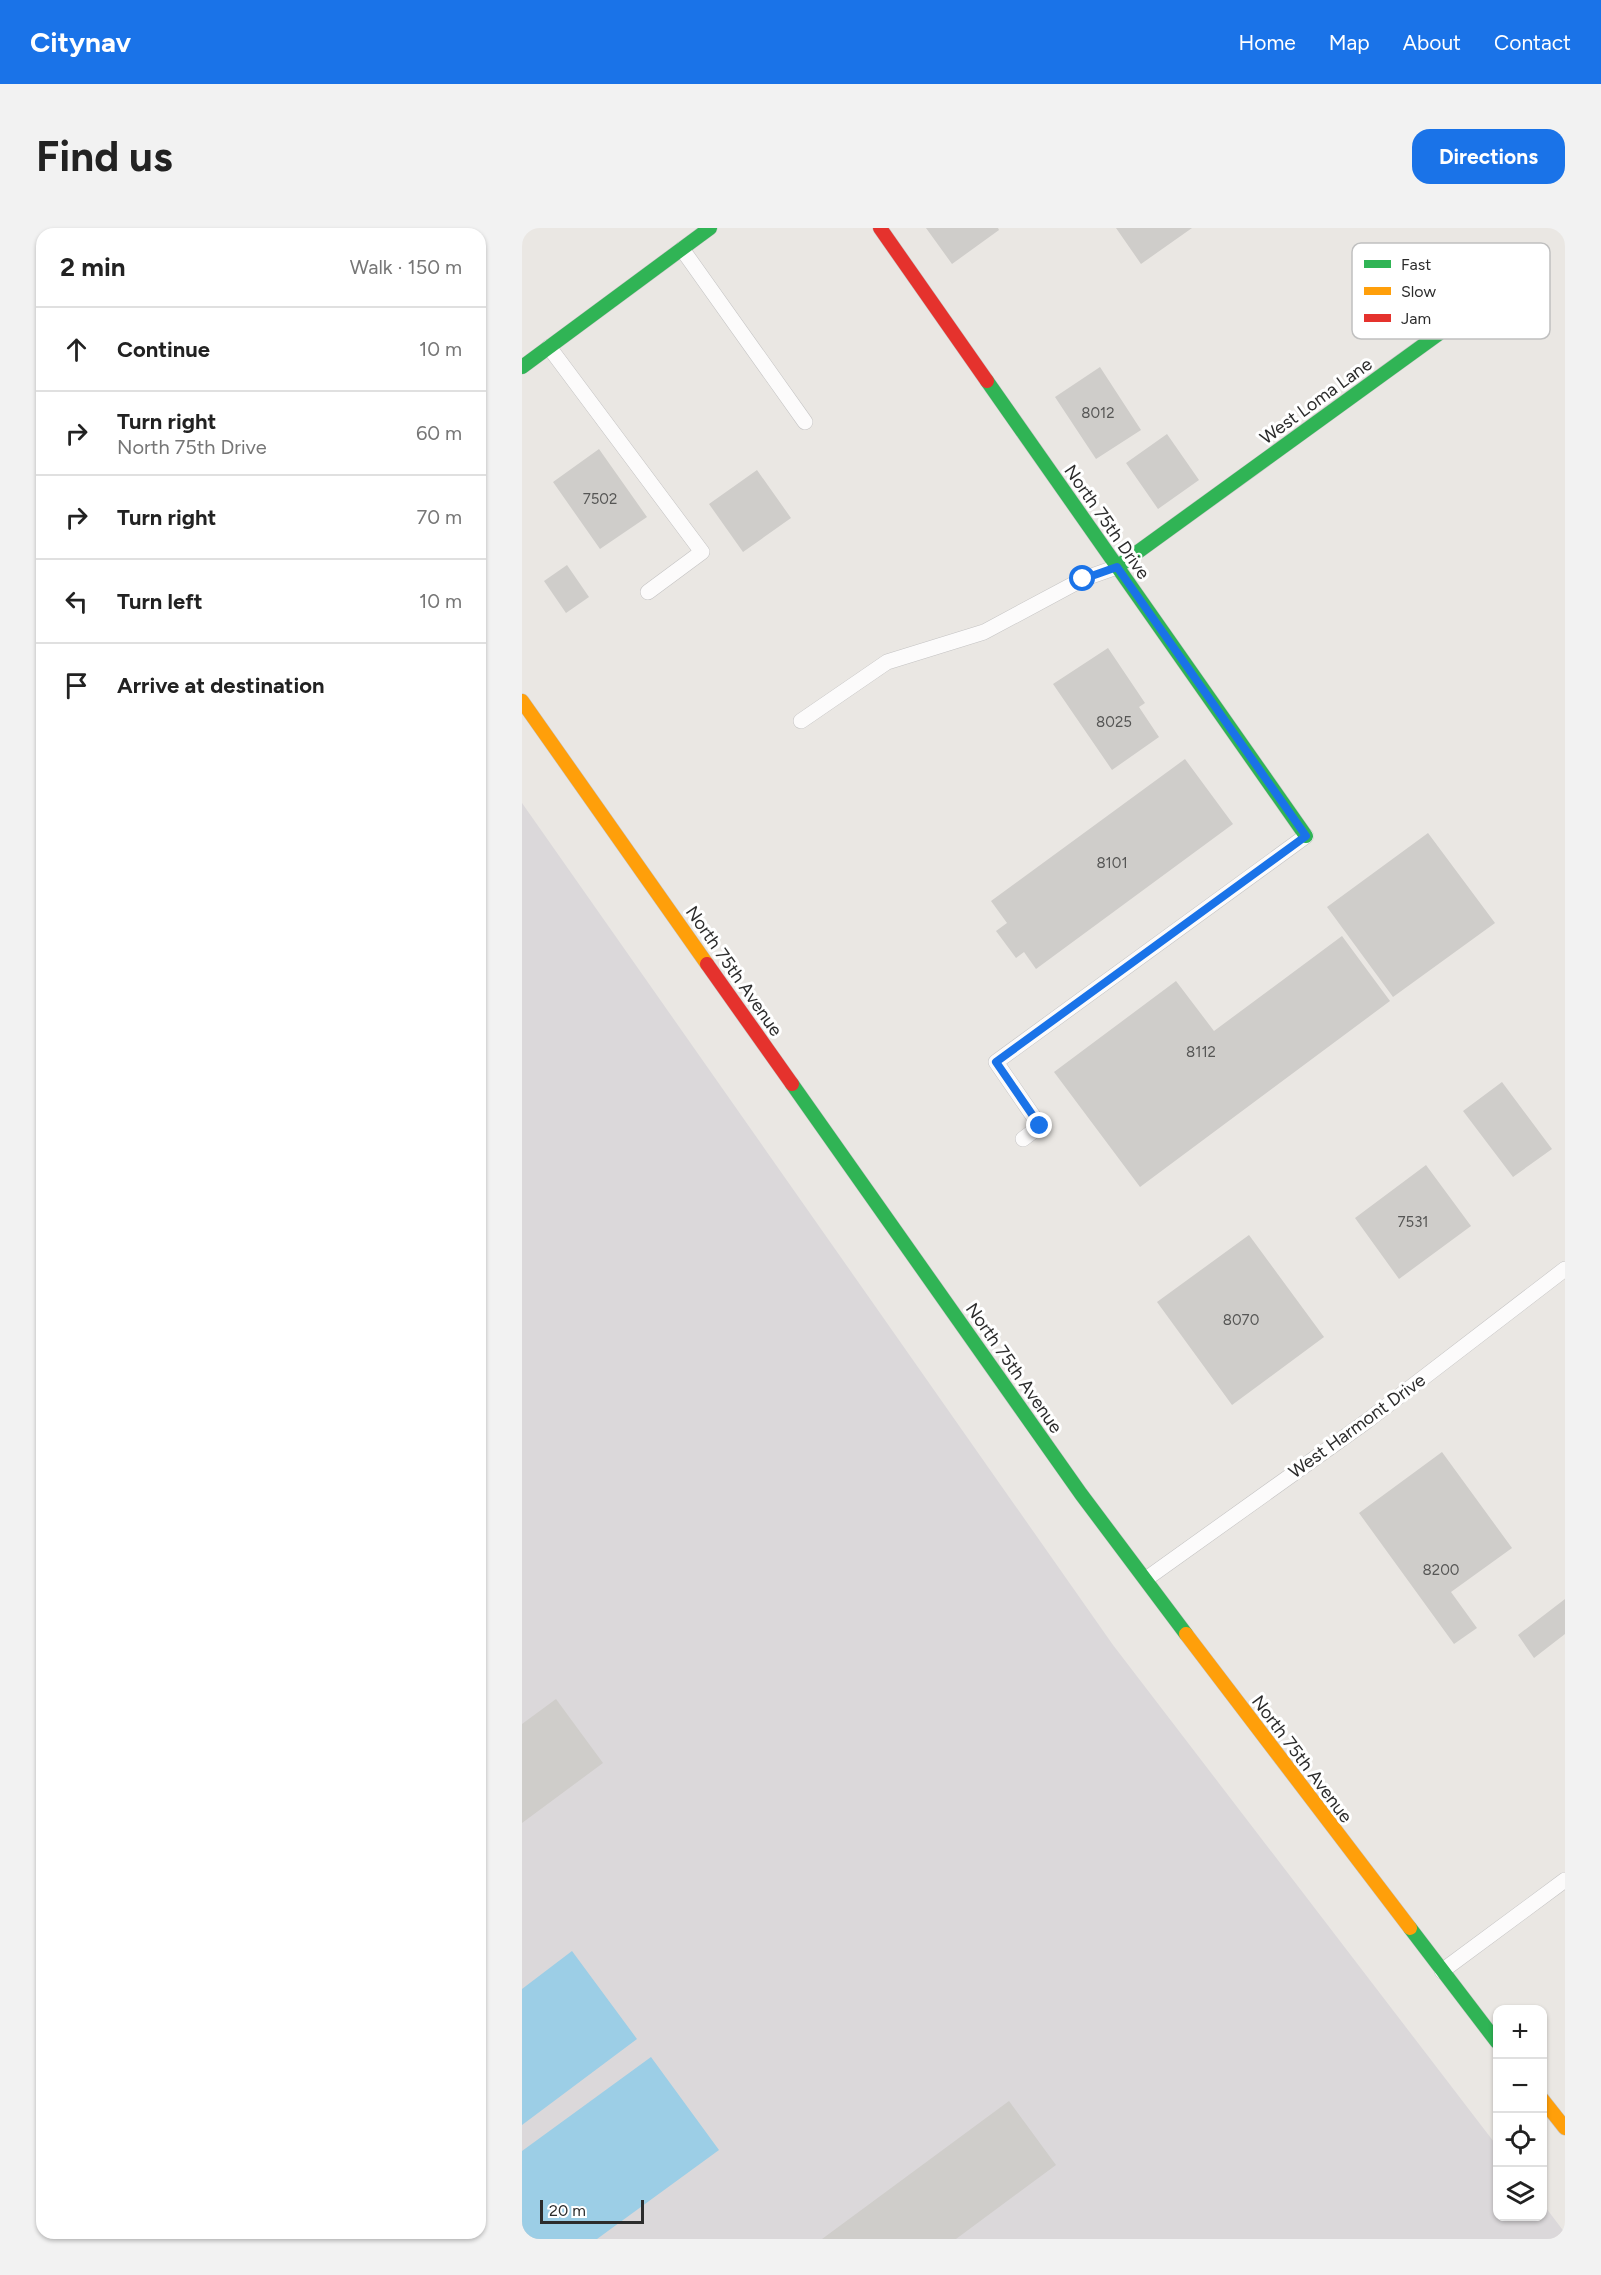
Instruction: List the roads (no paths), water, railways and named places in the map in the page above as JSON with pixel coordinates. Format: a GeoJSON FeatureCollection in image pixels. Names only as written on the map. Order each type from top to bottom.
{"type":"FeatureCollection","features":[{"type":"Feature","properties":{"kind":"main road"},"geometry":{"type":"LineString","coordinates":[[522,367],[710,228]]}},
{"type":"Feature","properties":{"kind":"main road","name":"North 75th Drive"},"geometry":{"type":"LineString","coordinates":[[880,228],[1306,836]]}},
{"type":"Feature","properties":{"kind":"main road","name":"West Loma Lane"},"geometry":{"type":"LineString","coordinates":[[1117,567],[1432,339]]}},
{"type":"Feature","properties":{"kind":"main road","name":"North 75th Avenue"},"geometry":{"type":"LineString","coordinates":[[522,701],[1081,1494],[1493,2037]]}},
{"type":"Feature","properties":{"kind":"main road"},"geometry":{"type":"LineString","coordinates":[[1547,2105],[1565,2128]]}},
{"type":"Feature","properties":{"kind":"lane"},"geometry":{"type":"LineString","coordinates":[[682,249],[805,422]]}},
{"type":"Feature","properties":{"kind":"lane"},"geometry":{"type":"LineString","coordinates":[[549,346],[702,552],[648,592]]}},
{"type":"Feature","properties":{"kind":"lane"},"geometry":{"type":"LineString","coordinates":[[801,721],[887,662],[984,633],[1083,579],[1117,567]]}},
{"type":"Feature","properties":{"kind":"lane"},"geometry":{"type":"LineString","coordinates":[[1023,1139],[1040,1126],[996,1062],[1306,836]]}},
{"type":"Feature","properties":{"kind":"lane","name":"West Harmont Drive"},"geometry":{"type":"LineString","coordinates":[[1146,1579],[1367,1421],[1565,1269]]}},
{"type":"Feature","properties":{"kind":"lane"},"geometry":{"type":"LineString","coordinates":[[1442,1971],[1565,1881]]}},
{"type":"Feature","properties":{"kind":"water"},"geometry":{"type":"Polygon","coordinates":[[[572,1951],[637,2039],[522,2125],[522,1989],[572,1951]]]}},
{"type":"Feature","properties":{"kind":"water"},"geometry":{"type":"Polygon","coordinates":[[[651,2057],[719,2150],[597,2239],[522,2239],[522,2151],[651,2057]]]}}]}
